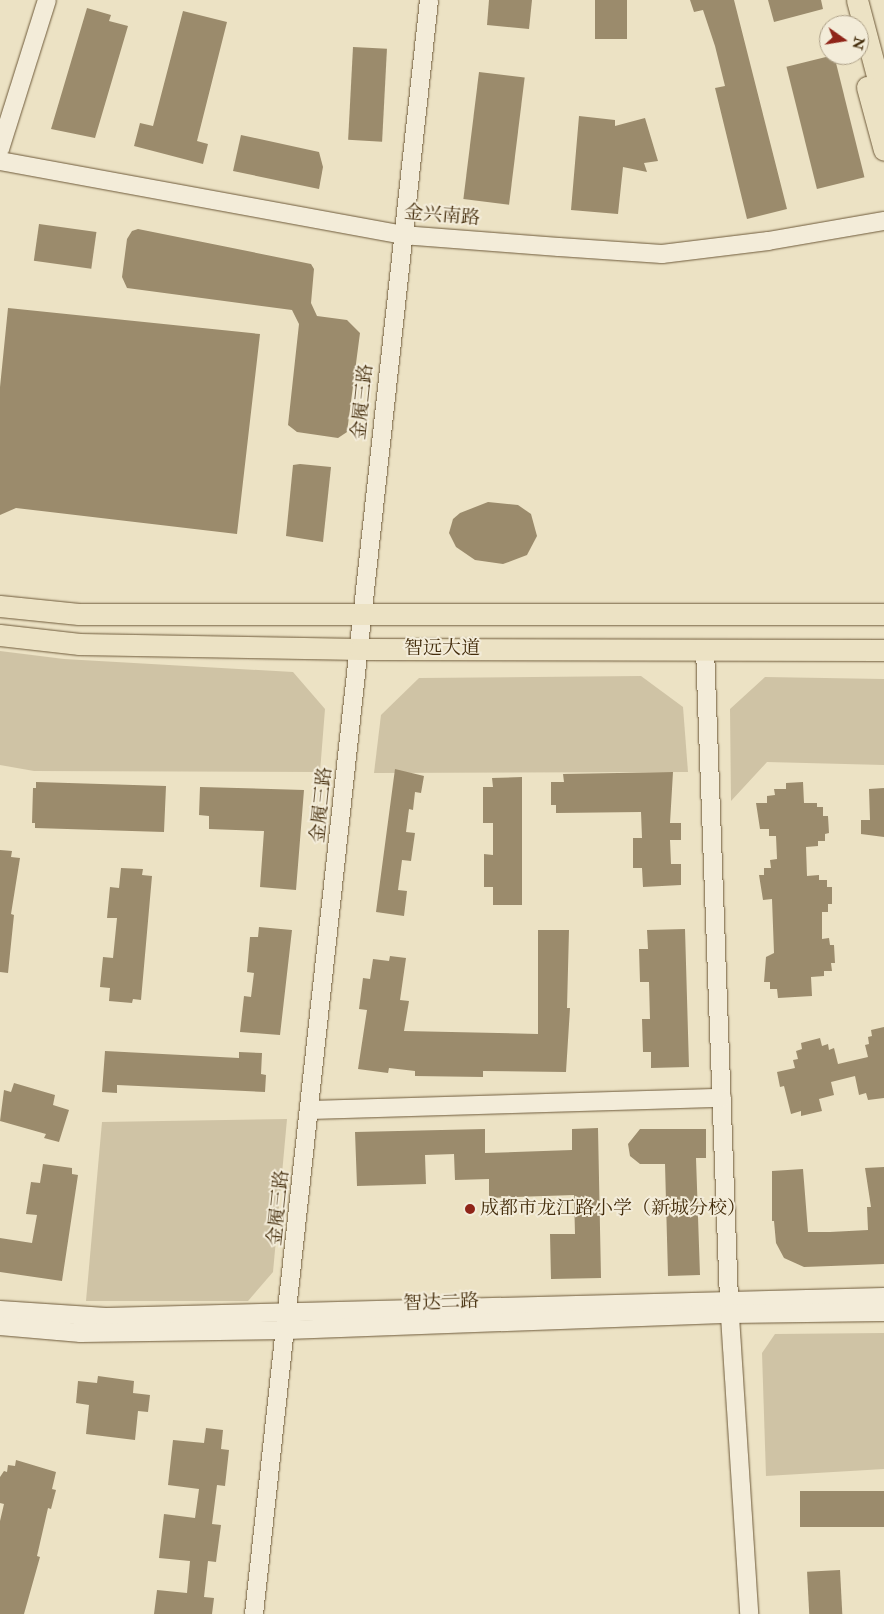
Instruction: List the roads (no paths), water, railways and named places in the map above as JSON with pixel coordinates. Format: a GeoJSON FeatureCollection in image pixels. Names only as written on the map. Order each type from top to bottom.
{"type":"FeatureCollection","features":[{"type":"Feature","properties":{"kind":"main road"},"geometry":{"type":"LineString","coordinates":[[844,0],[848,15]]}},
{"type":"Feature","properties":{"kind":"main road"},"geometry":{"type":"LineString","coordinates":[[857,0],[884,102]]}},
{"type":"Feature","properties":{"kind":"main road"},"geometry":{"type":"LineString","coordinates":[[862,65],[884,150]]}},
{"type":"Feature","properties":{"kind":"main road","name":"智远大道"},"geometry":{"type":"LineString","coordinates":[[0,606],[79,614],[884,614]]}},
{"type":"Feature","properties":{"kind":"main road","name":"智远大道"},"geometry":{"type":"LineString","coordinates":[[0,635],[78,644],[360,649],[884,650]]}},
{"type":"Feature","properties":{"kind":"street"},"geometry":{"type":"LineString","coordinates":[[0,149],[47,0]]}},
{"type":"Feature","properties":{"kind":"street","name":"金履三路"},"geometry":{"type":"LineString","coordinates":[[254,1614],[289,1312],[402,235],[429,0]]}},
{"type":"Feature","properties":{"kind":"street","name":"金兴南路"},"geometry":{"type":"LineString","coordinates":[[0,161],[402,235],[662,254],[768,241],[884,221]]}},
{"type":"Feature","properties":{"kind":"street"},"geometry":{"type":"LineString","coordinates":[[705,649],[729,1307],[749,1614]]}},
{"type":"Feature","properties":{"kind":"street"},"geometry":{"type":"LineString","coordinates":[[310,1110],[722,1098]]}},
{"type":"Feature","properties":{"kind":"street","name":"智达二路"},"geometry":{"type":"LineString","coordinates":[[0,1326],[81,1333],[287,1330],[884,1297]]}},
{"type":"Feature","properties":{"kind":"street","name":"智达二路"},"geometry":{"type":"LineString","coordinates":[[0,1310],[106,1317],[289,1312],[729,1307],[884,1312]]}},
{"type":"Feature","properties":{"kind":"place","name":"成都市龙江路小学（新城分校）"},"geometry":{"type":"Point","coordinates":[470,1209]}}]}
